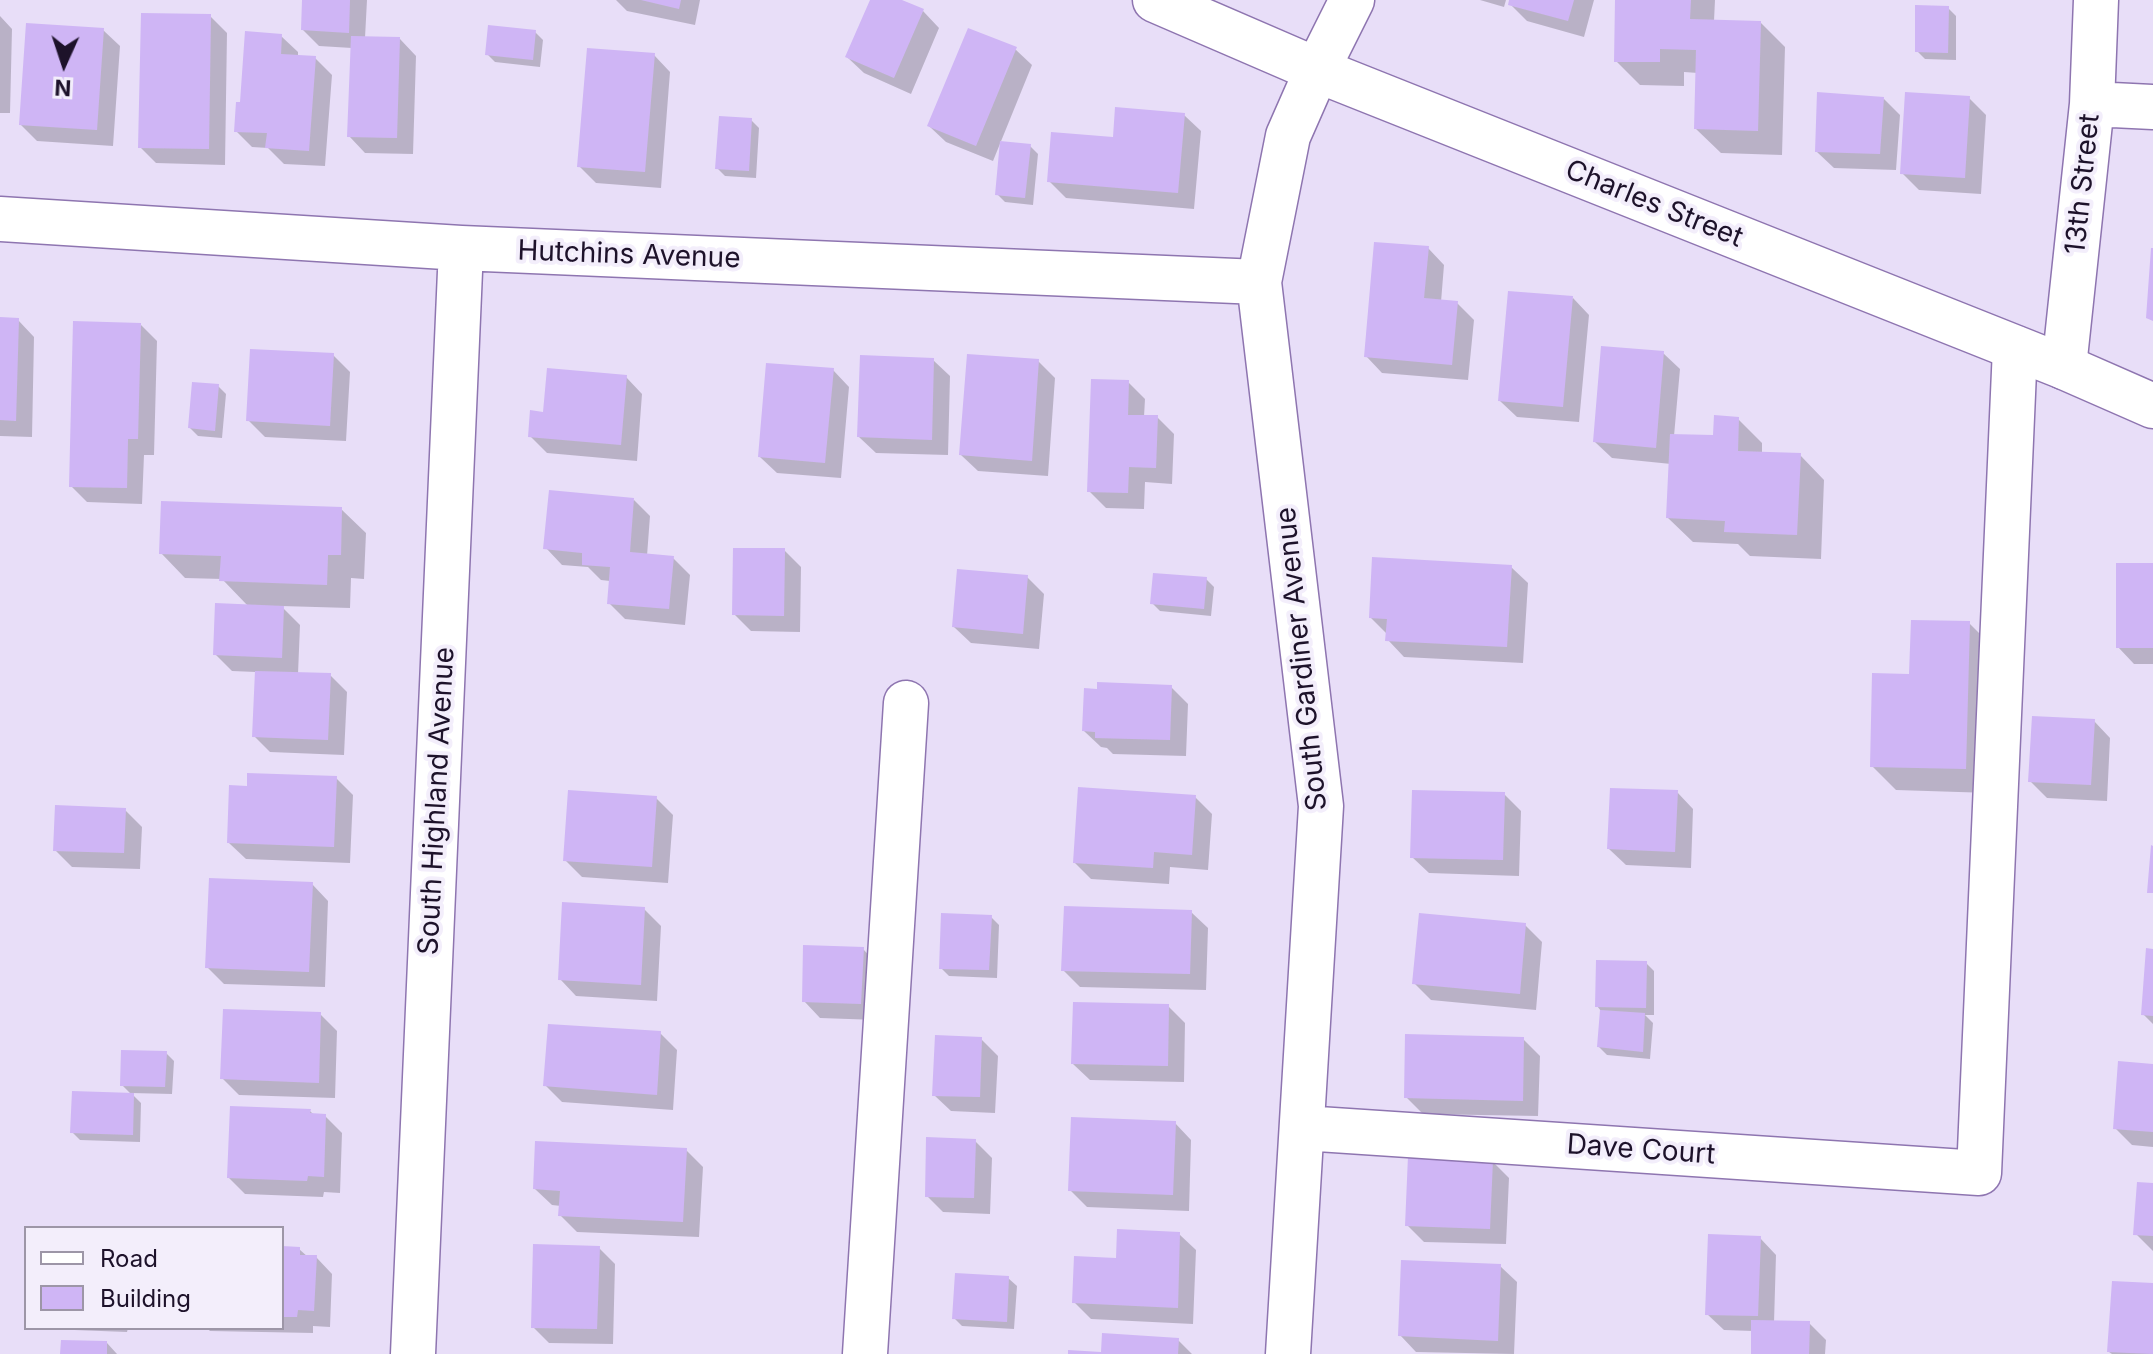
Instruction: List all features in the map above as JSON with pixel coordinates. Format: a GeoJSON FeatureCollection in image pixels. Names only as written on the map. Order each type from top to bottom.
{"type":"FeatureCollection","features":[{"type":"Feature","properties":{"kind":"street","name":"Charles Street"},"geometry":{"type":"LineString","coordinates":[[1155,0],[1317,70],[2064,367],[2153,406]]}},
{"type":"Feature","properties":{"kind":"street","name":"South Gardiner Avenue"},"geometry":{"type":"LineString","coordinates":[[1288,1354],[1321,806],[1259,282],[1288,136],[1352,0]]}},
{"type":"Feature","properties":{"kind":"street","name":"13th Street"},"geometry":{"type":"LineString","coordinates":[[2064,367],[2092,104],[2096,0]]}},
{"type":"Feature","properties":{"kind":"street"},"geometry":{"type":"LineString","coordinates":[[2092,104],[2153,107]]}},
{"type":"Feature","properties":{"kind":"street","name":"Hutchins Avenue"},"geometry":{"type":"LineString","coordinates":[[0,219],[461,248],[1259,282]]}},
{"type":"Feature","properties":{"kind":"street","name":"South Highland Avenue"},"geometry":{"type":"LineString","coordinates":[[413,1354],[461,248]]}},
{"type":"Feature","properties":{"kind":"street","name":"Dave Court"},"geometry":{"type":"LineString","coordinates":[[1303,1128],[1979,1173],[2015,348]]}},
{"type":"Feature","properties":{"kind":"street"},"geometry":{"type":"LineString","coordinates":[[865,1354],[906,703]]}},
{"type":"Feature","properties":{"kind":"building"},"geometry":{"type":"Polygon","coordinates":[[[302,0],[350,0],[349,33],[301,30],[302,0]]]}},
{"type":"Feature","properties":{"kind":"building"},"geometry":{"type":"Polygon","coordinates":[[[641,0],[681,0],[679,9],[641,0]]]}},
{"type":"Feature","properties":{"kind":"building"},"geometry":{"type":"Polygon","coordinates":[[[870,0],[902,0],[924,9],[894,78],[845,57],[870,0]]]}},
{"type":"Feature","properties":{"kind":"building"},"geometry":{"type":"Polygon","coordinates":[[[1509,0],[1574,0],[1568,21],[1508,5],[1509,0]]]}},
{"type":"Feature","properties":{"kind":"building"},"geometry":{"type":"Polygon","coordinates":[[[1615,0],[1691,0],[1690,19],[1761,21],[1758,131],[1694,129],[1696,50],[1660,49],[1660,62],[1614,62],[1615,0]]]}},
{"type":"Feature","properties":{"kind":"building"},"geometry":{"type":"Polygon","coordinates":[[[1915,5],[1949,6],[1948,53],[1915,52],[1915,5]]]}},
{"type":"Feature","properties":{"kind":"building"},"geometry":{"type":"Polygon","coordinates":[[[141,13],[211,14],[209,149],[138,148],[141,13]]]}},
{"type":"Feature","properties":{"kind":"building"},"geometry":{"type":"Polygon","coordinates":[[[26,23],[104,28],[97,130],[19,125],[26,23]]]}},
{"type":"Feature","properties":{"kind":"building"},"geometry":{"type":"Polygon","coordinates":[[[488,25],[536,30],[533,60],[485,55],[488,25]]]}},
{"type":"Feature","properties":{"kind":"building"},"geometry":{"type":"Polygon","coordinates":[[[968,28],[1017,47],[976,146],[927,126],[968,28]]]}},
{"type":"Feature","properties":{"kind":"building"},"geometry":{"type":"Polygon","coordinates":[[[245,31],[282,34],[281,54],[316,56],[309,151],[265,148],[267,133],[234,132],[236,102],[240,102],[245,31]]]}},
{"type":"Feature","properties":{"kind":"building"},"geometry":{"type":"Polygon","coordinates":[[[351,36],[400,37],[397,138],[347,137],[351,36]]]}},
{"type":"Feature","properties":{"kind":"building"},"geometry":{"type":"Polygon","coordinates":[[[587,48],[655,53],[645,172],[577,167],[587,48]]]}},
{"type":"Feature","properties":{"kind":"building"},"geometry":{"type":"Polygon","coordinates":[[[1817,92],[1884,97],[1880,154],[1815,152],[1817,92]]]}},
{"type":"Feature","properties":{"kind":"building"},"geometry":{"type":"Polygon","coordinates":[[[1905,92],[1970,96],[1965,178],[1900,174],[1905,92]]]}},
{"type":"Feature","properties":{"kind":"building"},"geometry":{"type":"Polygon","coordinates":[[[1115,107],[1185,113],[1178,193],[1047,182],[1051,132],[1113,137],[1115,107]]]}},
{"type":"Feature","properties":{"kind":"building"},"geometry":{"type":"Polygon","coordinates":[[[719,116],[752,118],[749,171],[715,169],[719,116]]]}},
{"type":"Feature","properties":{"kind":"building"},"geometry":{"type":"Polygon","coordinates":[[[1000,141],[1031,144],[1025,198],[995,195],[1000,141]]]}},
{"type":"Feature","properties":{"kind":"building"},"geometry":{"type":"Polygon","coordinates":[[[1374,242],[1429,246],[1424,298],[1458,301],[1452,365],[1364,357],[1374,242]]]}},
{"type":"Feature","properties":{"kind":"building"},"geometry":{"type":"Polygon","coordinates":[[[2153,248],[2153,321],[2146,318],[2153,248]]]}},
{"type":"Feature","properties":{"kind":"building"},"geometry":{"type":"Polygon","coordinates":[[[1508,291],[1573,296],[1563,407],[1498,401],[1508,291]]]}},
{"type":"Feature","properties":{"kind":"building"},"geometry":{"type":"Polygon","coordinates":[[[0,317],[19,318],[16,421],[0,420],[0,317]]]}},
{"type":"Feature","properties":{"kind":"building"},"geometry":{"type":"Polygon","coordinates":[[[73,321],[141,323],[138,439],[128,439],[127,488],[69,487],[73,321]]]}},
{"type":"Feature","properties":{"kind":"building"},"geometry":{"type":"Polygon","coordinates":[[[1601,346],[1664,351],[1656,448],[1593,442],[1601,346]]]}},
{"type":"Feature","properties":{"kind":"building"},"geometry":{"type":"Polygon","coordinates":[[[250,349],[334,353],[330,426],[246,421],[250,349]]]}},
{"type":"Feature","properties":{"kind":"building"},"geometry":{"type":"Polygon","coordinates":[[[967,354],[1039,359],[1032,461],[959,455],[967,354]]]}},
{"type":"Feature","properties":{"kind":"building"},"geometry":{"type":"Polygon","coordinates":[[[860,355],[934,358],[932,440],[857,437],[860,355]]]}},
{"type":"Feature","properties":{"kind":"building"},"geometry":{"type":"Polygon","coordinates":[[[766,363],[834,368],[825,463],[758,457],[766,363]]]}},
{"type":"Feature","properties":{"kind":"building"},"geometry":{"type":"Polygon","coordinates":[[[547,368],[627,375],[621,445],[528,437],[530,410],[543,412],[547,368]]]}},
{"type":"Feature","properties":{"kind":"building"},"geometry":{"type":"Polygon","coordinates":[[[1091,379],[1129,380],[1128,415],[1158,415],[1156,468],[1129,467],[1128,493],[1087,492],[1091,379]]]}},
{"type":"Feature","properties":{"kind":"building"},"geometry":{"type":"Polygon","coordinates":[[[192,382],[219,384],[215,431],[188,428],[192,382]]]}},
{"type":"Feature","properties":{"kind":"building"},"geometry":{"type":"Polygon","coordinates":[[[1714,415],[1739,417],[1738,451],[1801,453],[1797,535],[1724,532],[1725,521],[1666,518],[1670,434],[1713,435],[1714,415]]]}},
{"type":"Feature","properties":{"kind":"building"},"geometry":{"type":"Polygon","coordinates":[[[549,490],[634,498],[630,552],[674,556],[669,609],[607,604],[610,567],[582,565],[582,553],[543,549],[549,490]]]}},
{"type":"Feature","properties":{"kind":"building"},"geometry":{"type":"Polygon","coordinates":[[[161,501],[342,507],[341,555],[328,555],[327,585],[219,581],[221,556],[159,554],[161,501]]]}},
{"type":"Feature","properties":{"kind":"building"},"geometry":{"type":"Polygon","coordinates":[[[733,548],[785,548],[784,616],[732,615],[733,548]]]}},
{"type":"Feature","properties":{"kind":"building"},"geometry":{"type":"Polygon","coordinates":[[[1372,557],[1512,565],[1507,647],[1385,641],[1387,619],[1369,618],[1372,557]]]}},
{"type":"Feature","properties":{"kind":"building"},"geometry":{"type":"Polygon","coordinates":[[[2116,563],[2153,563],[2153,648],[2116,648],[2116,563]]]}},
{"type":"Feature","properties":{"kind":"building"},"geometry":{"type":"Polygon","coordinates":[[[957,569],[1028,575],[1023,634],[952,627],[957,569]]]}},
{"type":"Feature","properties":{"kind":"building"},"geometry":{"type":"Polygon","coordinates":[[[1153,573],[1207,577],[1204,609],[1150,604],[1153,573]]]}},
{"type":"Feature","properties":{"kind":"building"},"geometry":{"type":"Polygon","coordinates":[[[215,603],[284,606],[282,658],[213,655],[215,603]]]}},
{"type":"Feature","properties":{"kind":"building"},"geometry":{"type":"Polygon","coordinates":[[[1911,620],[1970,621],[1966,769],[1870,767],[1872,673],[1909,674],[1911,620]]]}},
{"type":"Feature","properties":{"kind":"building"},"geometry":{"type":"Polygon","coordinates":[[[255,671],[331,673],[328,740],[252,737],[255,671]]]}},
{"type":"Feature","properties":{"kind":"building"},"geometry":{"type":"Polygon","coordinates":[[[1097,682],[1172,685],[1170,740],[1095,738],[1095,732],[1082,731],[1084,688],[1097,689],[1097,682]]]}},
{"type":"Feature","properties":{"kind":"building"},"geometry":{"type":"Polygon","coordinates":[[[2032,716],[2095,719],[2091,785],[2028,782],[2032,716]]]}},
{"type":"Feature","properties":{"kind":"building"},"geometry":{"type":"Polygon","coordinates":[[[247,773],[337,776],[334,847],[227,843],[229,785],[247,786],[247,773]]]}},
{"type":"Feature","properties":{"kind":"building"},"geometry":{"type":"Polygon","coordinates":[[[1078,787],[1196,795],[1192,855],[1154,852],[1153,868],[1073,863],[1078,787]]]}},
{"type":"Feature","properties":{"kind":"building"},"geometry":{"type":"Polygon","coordinates":[[[1610,788],[1678,790],[1675,852],[1607,849],[1610,788]]]}},
{"type":"Feature","properties":{"kind":"building"},"geometry":{"type":"Polygon","coordinates":[[[568,790],[657,796],[652,867],[563,861],[568,790]]]}},
{"type":"Feature","properties":{"kind":"building"},"geometry":{"type":"Polygon","coordinates":[[[1412,790],[1505,792],[1503,860],[1410,858],[1412,790]]]}},
{"type":"Feature","properties":{"kind":"building"},"geometry":{"type":"Polygon","coordinates":[[[55,805],[126,808],[124,853],[53,851],[55,805]]]}},
{"type":"Feature","properties":{"kind":"building"},"geometry":{"type":"Polygon","coordinates":[[[2151,845],[2153,893],[2147,893],[2151,845]]]}},
{"type":"Feature","properties":{"kind":"building"},"geometry":{"type":"Polygon","coordinates":[[[209,878],[313,882],[309,972],[205,968],[209,878]]]}},
{"type":"Feature","properties":{"kind":"building"},"geometry":{"type":"Polygon","coordinates":[[[562,902],[645,907],[641,985],[558,980],[562,902]]]}},
{"type":"Feature","properties":{"kind":"building"},"geometry":{"type":"Polygon","coordinates":[[[1064,906],[1192,910],[1190,974],[1061,971],[1064,906]]]}},
{"type":"Feature","properties":{"kind":"building"},"geometry":{"type":"Polygon","coordinates":[[[941,913],[992,915],[989,970],[939,969],[941,913]]]}},
{"type":"Feature","properties":{"kind":"building"},"geometry":{"type":"Polygon","coordinates":[[[1419,913],[1526,923],[1520,994],[1412,984],[1419,913]]]}},
{"type":"Feature","properties":{"kind":"building"},"geometry":{"type":"Polygon","coordinates":[[[803,945],[864,947],[861,1004],[802,1002],[803,945]]]}},
{"type":"Feature","properties":{"kind":"building"},"geometry":{"type":"Polygon","coordinates":[[[2146,948],[2153,949],[2153,1016],[2141,1015],[2146,948]]]}},
{"type":"Feature","properties":{"kind":"building"},"geometry":{"type":"Polygon","coordinates":[[[1596,960],[1647,961],[1646,1008],[1595,1007],[1596,960]]]}},
{"type":"Feature","properties":{"kind":"building"},"geometry":{"type":"Polygon","coordinates":[[[1073,1002],[1169,1004],[1168,1066],[1071,1064],[1073,1002]]]}},
{"type":"Feature","properties":{"kind":"building"},"geometry":{"type":"Polygon","coordinates":[[[223,1009],[321,1012],[319,1083],[220,1079],[223,1009]]]}},
{"type":"Feature","properties":{"kind":"building"},"geometry":{"type":"Polygon","coordinates":[[[1600,1010],[1645,1013],[1643,1052],[1597,1047],[1600,1010]]]}},
{"type":"Feature","properties":{"kind":"building"},"geometry":{"type":"Polygon","coordinates":[[[548,1024],[661,1031],[657,1095],[543,1086],[548,1024]]]}},
{"type":"Feature","properties":{"kind":"building"},"geometry":{"type":"Polygon","coordinates":[[[1405,1034],[1524,1037],[1523,1101],[1404,1098],[1405,1034]]]}},
{"type":"Feature","properties":{"kind":"building"},"geometry":{"type":"Polygon","coordinates":[[[935,1035],[982,1037],[980,1097],[932,1096],[935,1035]]]}},
{"type":"Feature","properties":{"kind":"building"},"geometry":{"type":"Polygon","coordinates":[[[121,1050],[167,1051],[165,1087],[120,1086],[121,1050]]]}},
{"type":"Feature","properties":{"kind":"building"},"geometry":{"type":"Polygon","coordinates":[[[2118,1061],[2153,1064],[2153,1132],[2113,1129],[2118,1061]]]}},
{"type":"Feature","properties":{"kind":"building"},"geometry":{"type":"Polygon","coordinates":[[[72,1091],[134,1093],[133,1135],[70,1133],[72,1091]]]}},
{"type":"Feature","properties":{"kind":"building"},"geometry":{"type":"Polygon","coordinates":[[[230,1106],[311,1109],[310,1113],[326,1114],[324,1177],[308,1176],[307,1181],[227,1178],[230,1106]]]}},
{"type":"Feature","properties":{"kind":"building"},"geometry":{"type":"Polygon","coordinates":[[[1071,1117],[1176,1121],[1173,1195],[1068,1191],[1071,1117]]]}},
{"type":"Feature","properties":{"kind":"building"},"geometry":{"type":"Polygon","coordinates":[[[926,1137],[976,1139],[974,1198],[925,1197],[926,1137]]]}},
{"type":"Feature","properties":{"kind":"building"},"geometry":{"type":"Polygon","coordinates":[[[535,1141],[687,1148],[683,1222],[558,1216],[560,1191],[533,1189],[535,1141]]]}},
{"type":"Feature","properties":{"kind":"building"},"geometry":{"type":"Polygon","coordinates":[[[1408,1156],[1493,1159],[1490,1229],[1405,1226],[1408,1156]]]}},
{"type":"Feature","properties":{"kind":"building"},"geometry":{"type":"Polygon","coordinates":[[[2137,1182],[2153,1183],[2153,1236],[2133,1235],[2137,1182]]]}},
{"type":"Feature","properties":{"kind":"building"},"geometry":{"type":"Polygon","coordinates":[[[1117,1229],[1180,1232],[1178,1308],[1072,1303],[1074,1256],[1116,1258],[1117,1229]]]}},
{"type":"Feature","properties":{"kind":"building"},"geometry":{"type":"Polygon","coordinates":[[[1708,1234],[1761,1236],[1758,1316],[1705,1315],[1708,1234]]]}},
{"type":"Feature","properties":{"kind":"building"},"geometry":{"type":"Polygon","coordinates":[[[533,1244],[600,1246],[597,1329],[531,1328],[533,1244]]]}},
{"type":"Feature","properties":{"kind":"building"},"geometry":{"type":"Polygon","coordinates":[[[284,1246],[300,1247],[300,1255],[317,1255],[314,1311],[298,1310],[297,1317],[284,1317],[284,1246]]]}},
{"type":"Feature","properties":{"kind":"building"},"geometry":{"type":"Polygon","coordinates":[[[1401,1260],[1501,1264],[1498,1341],[1398,1336],[1401,1260]]]}},
{"type":"Feature","properties":{"kind":"building"},"geometry":{"type":"Polygon","coordinates":[[[955,1273],[1009,1276],[1007,1322],[952,1319],[955,1273]]]}},
{"type":"Feature","properties":{"kind":"building"},"geometry":{"type":"Polygon","coordinates":[[[2112,1281],[2153,1283],[2153,1354],[2107,1352],[2112,1281]]]}},
{"type":"Feature","properties":{"kind":"building"},"geometry":{"type":"Polygon","coordinates":[[[1751,1320],[1810,1321],[1809,1354],[1751,1354],[1751,1320]]]}},
{"type":"Feature","properties":{"kind":"building"},"geometry":{"type":"Polygon","coordinates":[[[1102,1333],[1179,1338],[1178,1354],[1068,1354],[1068,1350],[1101,1352],[1102,1333]]]}},
{"type":"Feature","properties":{"kind":"building"},"geometry":{"type":"Polygon","coordinates":[[[61,1340],[107,1341],[107,1354],[60,1354],[61,1340]]]}}]}
